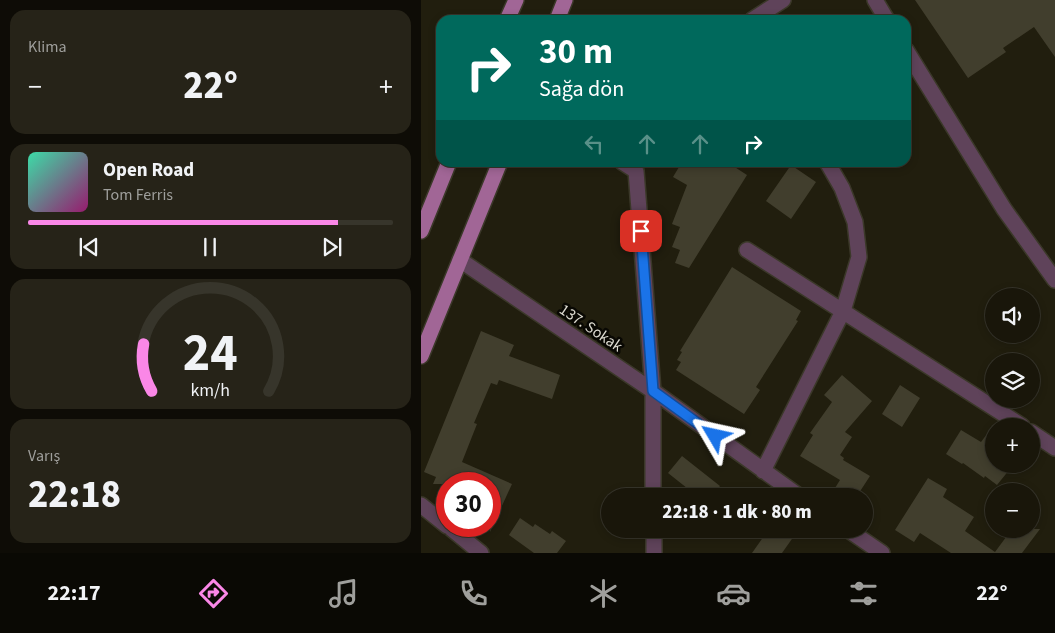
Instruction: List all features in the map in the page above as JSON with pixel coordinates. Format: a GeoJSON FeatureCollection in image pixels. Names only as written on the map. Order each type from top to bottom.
{"type":"FeatureCollection","features":[{"type":"Feature","properties":{"kind":"main road"},"geometry":{"type":"LineString","coordinates":[[509,15],[516,0]]}},
{"type":"Feature","properties":{"kind":"main road"},"geometry":{"type":"LineString","coordinates":[[559,15],[565,0]]}},
{"type":"Feature","properties":{"kind":"main road"},"geometry":{"type":"LineString","coordinates":[[421,231],[447,167]]}},
{"type":"Feature","properties":{"kind":"main road"},"geometry":{"type":"LineString","coordinates":[[421,356],[498,167]]}},
{"type":"Feature","properties":{"kind":"street"},"geometry":{"type":"LineString","coordinates":[[760,15],[783,0]]}},
{"type":"Feature","properties":{"kind":"street"},"geometry":{"type":"LineString","coordinates":[[875,0],[884,15]]}},
{"type":"Feature","properties":{"kind":"street"},"geometry":{"type":"LineString","coordinates":[[911,58],[1004,208],[1055,280]]}},
{"type":"Feature","properties":{"kind":"street"},"geometry":{"type":"LineString","coordinates":[[639,167],[653,391],[653,488]]}},
{"type":"Feature","properties":{"kind":"street"},"geometry":{"type":"LineString","coordinates":[[763,471],[843,311],[859,257],[855,222],[842,188],[830,167]]}},
{"type":"Feature","properties":{"kind":"street"},"geometry":{"type":"LineString","coordinates":[[747,250],[1010,418]]}},
{"type":"Feature","properties":{"kind":"street","name":"137. Sokak"},"geometry":{"type":"LineString","coordinates":[[460,260],[653,391],[787,488]]}},
{"type":"Feature","properties":{"kind":"street"},"geometry":{"type":"LineString","coordinates":[[1040,438],[1055,448]]}},
{"type":"Feature","properties":{"kind":"street"},"geometry":{"type":"LineString","coordinates":[[421,505],[436,517]]}},
{"type":"Feature","properties":{"kind":"street"},"geometry":{"type":"LineString","coordinates":[[461,537],[481,553]]}},
{"type":"Feature","properties":{"kind":"street"},"geometry":{"type":"LineString","coordinates":[[654,538],[654,553]]}},
{"type":"Feature","properties":{"kind":"street"},"geometry":{"type":"LineString","coordinates":[[860,538],[882,553]]}},
{"type":"Feature","properties":{"kind":"building"},"geometry":{"type":"Polygon","coordinates":[[[915,0],[1055,0],[1055,57],[1034,27],[1003,48],[1006,52],[968,78],[915,0]]]}},
{"type":"Feature","properties":{"kind":"building"},"geometry":{"type":"Polygon","coordinates":[[[679,167],[735,167],[747,175],[689,268],[675,263],[680,250],[672,247],[680,227],[672,224],[687,185],[673,177],[679,167]]]}},
{"type":"Feature","properties":{"kind":"building"},"geometry":{"type":"Polygon","coordinates":[[[790,167],[794,167],[816,182],[791,219],[766,201],[790,167]]]}},
{"type":"Feature","properties":{"kind":"building"},"geometry":{"type":"Polygon","coordinates":[[[732,267],[801,311],[796,320],[798,321],[756,387],[760,390],[744,414],[676,370],[681,362],[677,360],[682,352],[680,351],[732,267]]]}},
{"type":"Feature","properties":{"kind":"building"},"geometry":{"type":"Polygon","coordinates":[[[481,331],[514,345],[509,356],[560,375],[552,399],[499,380],[497,385],[491,383],[474,423],[477,424],[462,462],[485,472],[436,472],[436,477],[424,472],[481,331]]]}},
{"type":"Feature","properties":{"kind":"building"},"geometry":{"type":"Polygon","coordinates":[[[842,375],[872,401],[845,432],[852,437],[840,455],[844,458],[843,460],[870,476],[862,488],[835,488],[840,480],[800,456],[813,435],[810,433],[832,402],[824,395],[842,375]]]}},
{"type":"Feature","properties":{"kind":"building"},"geometry":{"type":"Polygon","coordinates":[[[900,385],[920,398],[902,427],[882,414],[900,385]]]}},
{"type":"Feature","properties":{"kind":"building"},"geometry":{"type":"Polygon","coordinates":[[[961,430],[981,442],[985,437],[985,473],[1007,473],[999,483],[994,483],[985,476],[984,478],[946,454],[961,430]]]}},
{"type":"Feature","properties":{"kind":"building"},"geometry":{"type":"Polygon","coordinates":[[[682,456],[720,486],[718,488],[687,488],[668,473],[682,456]]]}},
{"type":"Feature","properties":{"kind":"building"},"geometry":{"type":"Polygon","coordinates":[[[928,478],[947,489],[943,497],[974,517],[965,531],[995,552],[1005,538],[1033,538],[1022,553],[951,553],[920,533],[914,542],[895,530],[928,478]]]}},
{"type":"Feature","properties":{"kind":"building"},"geometry":{"type":"Polygon","coordinates":[[[501,479],[512,484],[501,508],[501,479]]]}},
{"type":"Feature","properties":{"kind":"building"},"geometry":{"type":"Polygon","coordinates":[[[520,518],[533,527],[535,524],[550,534],[552,531],[566,541],[557,553],[534,553],[509,535],[520,518]]]}},
{"type":"Feature","properties":{"kind":"building"},"geometry":{"type":"Polygon","coordinates":[[[763,538],[793,538],[782,553],[752,553],[763,538]]]}},
{"type":"Feature","properties":{"kind":"route"},"geometry":{"type":"LineString","coordinates":[[641,231],[653,391],[715,436]]}}]}
